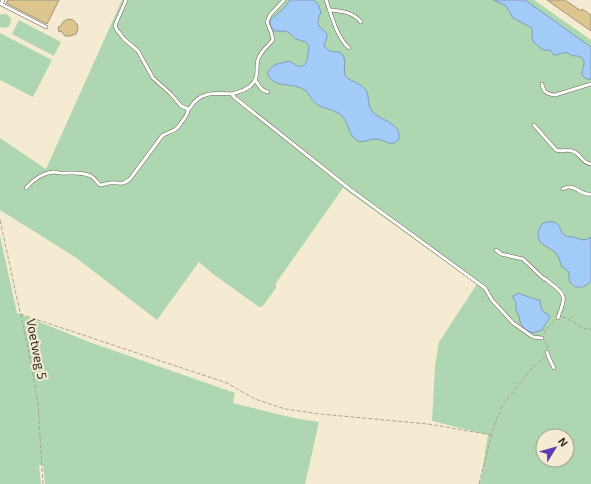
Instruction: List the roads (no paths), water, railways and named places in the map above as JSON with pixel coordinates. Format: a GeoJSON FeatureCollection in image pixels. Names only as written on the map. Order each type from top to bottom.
{"type":"FeatureCollection","features":[{"type":"Feature","properties":{"kind":"lane"},"geometry":{"type":"LineString","coordinates":[[3,0],[1,4],[46,27]]}},
{"type":"Feature","properties":{"kind":"lane"},"geometry":{"type":"LineString","coordinates":[[126,0],[115,26],[117,30],[124,39],[140,53],[153,78],[171,94],[181,106],[188,109]]}},
{"type":"Feature","properties":{"kind":"lane"},"geometry":{"type":"LineString","coordinates":[[26,188],[36,178],[52,172],[64,174],[76,172],[85,174],[91,176],[100,185],[111,183],[122,184],[126,182],[130,179],[162,136],[177,128],[187,114],[188,109],[199,97],[219,93],[232,94],[242,91],[253,84],[257,75],[258,59],[273,40],[267,22],[270,15],[284,0]]}},
{"type":"Feature","properties":{"kind":"lane"},"geometry":{"type":"LineString","coordinates":[[326,0],[338,34],[348,48]]}},
{"type":"Feature","properties":{"kind":"lane"},"geometry":{"type":"LineString","coordinates":[[330,10],[354,15],[361,22]]}},
{"type":"Feature","properties":{"kind":"lane"},"geometry":{"type":"LineString","coordinates":[[255,80],[263,91],[268,92]]}},
{"type":"Feature","properties":{"kind":"lane"},"geometry":{"type":"LineString","coordinates":[[542,84],[544,92],[555,95],[591,84]]}},
{"type":"Feature","properties":{"kind":"lane"},"geometry":{"type":"LineString","coordinates":[[232,94],[351,190],[485,288],[492,300],[513,323],[533,337],[542,338]]}},
{"type":"Feature","properties":{"kind":"lane"},"geometry":{"type":"LineString","coordinates":[[534,125],[556,150],[562,152],[573,151],[585,162],[591,164]]}},
{"type":"Feature","properties":{"kind":"lane"},"geometry":{"type":"LineString","coordinates":[[563,189],[571,186],[584,194],[591,194]]}},
{"type":"Feature","properties":{"kind":"lane"},"geometry":{"type":"LineString","coordinates":[[496,250],[499,254],[523,260],[561,292],[564,301],[558,318]]}},
{"type":"Feature","properties":{"kind":"lane"},"geometry":{"type":"LineString","coordinates":[[547,352],[554,368]]}},
{"type":"Feature","properties":{"kind":"water"},"geometry":{"type":"Polygon","coordinates":[[[290,0],[314,0],[318,4],[321,12],[318,22],[327,36],[324,46],[332,52],[339,52],[342,54],[344,59],[345,75],[365,89],[368,95],[371,110],[377,116],[390,123],[397,129],[399,137],[397,142],[388,143],[379,139],[363,141],[356,140],[351,135],[346,122],[340,114],[318,105],[306,91],[301,88],[279,84],[270,78],[267,73],[274,65],[289,61],[297,66],[303,66],[307,61],[309,47],[306,42],[296,39],[288,32],[274,31],[270,24],[271,20],[290,0]]]}},
{"type":"Feature","properties":{"kind":"water"},"geometry":{"type":"Polygon","coordinates":[[[493,0],[525,0],[591,47],[591,79],[587,79],[582,75],[584,62],[582,58],[579,56],[572,56],[567,53],[554,55],[550,50],[540,48],[532,40],[532,28],[513,18],[506,6],[493,0]]]}},
{"type":"Feature","properties":{"kind":"water"},"geometry":{"type":"Polygon","coordinates":[[[547,222],[558,224],[563,234],[567,236],[584,240],[591,237],[591,281],[586,285],[578,287],[572,285],[569,272],[562,267],[558,256],[554,251],[542,244],[539,240],[539,229],[542,224],[547,222]]]}},
{"type":"Feature","properties":{"kind":"water"},"geometry":{"type":"Polygon","coordinates":[[[519,293],[540,300],[543,311],[550,317],[542,330],[533,333],[523,327],[516,310],[516,302],[513,298],[513,296],[519,293]]]}}]}
